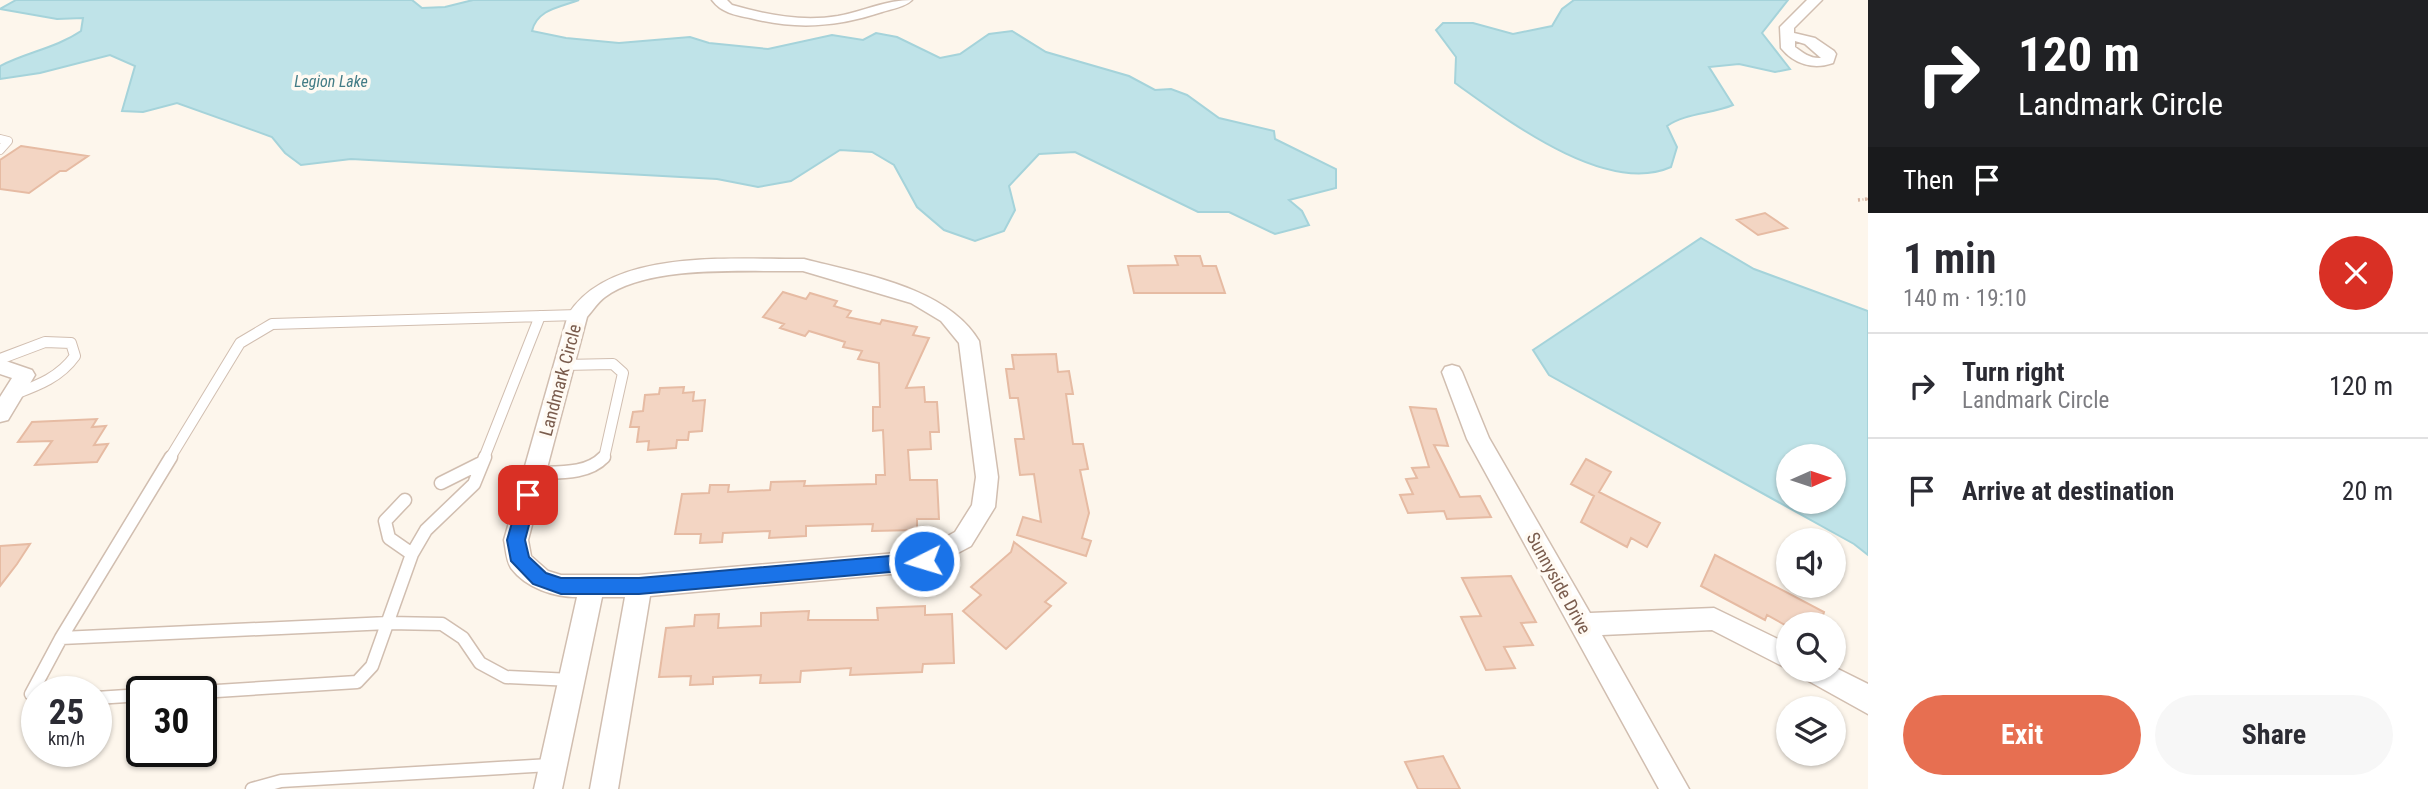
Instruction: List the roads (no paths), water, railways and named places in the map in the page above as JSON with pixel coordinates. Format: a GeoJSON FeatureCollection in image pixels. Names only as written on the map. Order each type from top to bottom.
{"type":"FeatureCollection","features":[{"type":"Feature","properties":{"kind":"street"},"geometry":{"type":"LineString","coordinates":[[719,0],[727,8],[756,16],[795,23],[825,23],[862,16],[905,0]]}},
{"type":"Feature","properties":{"kind":"street"},"geometry":{"type":"LineString","coordinates":[[1787,35],[1787,27],[1815,0]]}},
{"type":"Feature","properties":{"kind":"street","name":"Landmark Circle"},"geometry":{"type":"LineString","coordinates":[[804,265],[918,298],[948,316],[968,341],[986,477],[982,507],[963,539],[924,561],[639,586],[561,586],[539,578],[520,561],[516,540],[578,315],[599,292],[634,276],[665,269],[804,265]]}},
{"type":"Feature","properties":{"kind":"street"},"geometry":{"type":"LineString","coordinates":[[0,366],[25,375],[0,414]]}},
{"type":"Feature","properties":{"kind":"street","name":"Sunnyside Drive"},"geometry":{"type":"LineString","coordinates":[[1452,372],[1478,439],[1675,789]]}},
{"type":"Feature","properties":{"kind":"street"},"geometry":{"type":"LineString","coordinates":[[604,789],[639,586]]}},
{"type":"Feature","properties":{"kind":"street"},"geometry":{"type":"LineString","coordinates":[[551,777],[592,587]]}},
{"type":"Feature","properties":{"kind":"street"},"geometry":{"type":"LineString","coordinates":[[1583,625],[1714,619],[1776,651]]}},
{"type":"Feature","properties":{"kind":"street"},"geometry":{"type":"LineString","coordinates":[[1837,682],[1868,701]]}},
{"type":"Feature","properties":{"kind":"lane"},"geometry":{"type":"LineString","coordinates":[[0,139],[8,141],[0,150]]}},
{"type":"Feature","properties":{"kind":"lane"},"geometry":{"type":"LineString","coordinates":[[41,676],[240,343],[272,324],[578,315]]}},
{"type":"Feature","properties":{"kind":"lane"},"geometry":{"type":"LineString","coordinates":[[217,691],[357,682],[372,666],[412,554],[426,530],[474,484],[540,316]]}},
{"type":"Feature","properties":{"kind":"lane"},"geometry":{"type":"LineString","coordinates":[[0,359],[45,342],[71,343],[75,356],[69,367],[52,380],[15,394]]}},
{"type":"Feature","properties":{"kind":"lane"},"geometry":{"type":"LineString","coordinates":[[534,473],[585,470],[596,466],[604,458],[623,373],[613,364],[564,365]]}},
{"type":"Feature","properties":{"kind":"lane"},"geometry":{"type":"LineString","coordinates":[[441,483],[483,462]]}},
{"type":"Feature","properties":{"kind":"lane"},"geometry":{"type":"LineString","coordinates":[[405,500],[385,521],[389,538],[412,554]]}},
{"type":"Feature","properties":{"kind":"lane"},"geometry":{"type":"LineString","coordinates":[[61,638],[388,623],[442,624],[463,638],[480,663],[506,677],[572,680]]}},
{"type":"Feature","properties":{"kind":"lane"},"geometry":{"type":"LineString","coordinates":[[252,789],[281,781],[551,777]]}},
{"type":"Feature","properties":{"kind":"water","name":"Legion Lake"},"geometry":{"type":"Polygon","coordinates":[[[16,0],[412,0],[422,8],[445,7],[473,0],[579,0],[544,13],[532,31],[566,38],[619,43],[690,37],[709,43],[768,49],[832,35],[863,40],[876,33],[897,37],[940,58],[960,54],[989,34],[1012,31],[1046,52],[1129,76],[1155,90],[1171,89],[1187,95],[1219,118],[1274,131],[1275,139],[1336,169],[1336,188],[1289,200],[1302,211],[1309,225],[1275,234],[1229,212],[1198,212],[1075,152],[1039,154],[1009,186],[1015,210],[1004,231],[975,241],[944,230],[917,207],[894,165],[872,152],[840,150],[791,181],[758,187],[717,179],[351,159],[301,165],[285,153],[272,137],[177,103],[143,112],[122,111],[135,66],[110,55],[40,73],[0,79],[0,66],[62,42],[81,31],[83,18],[57,19],[0,9],[16,0]]]}},
{"type":"Feature","properties":{"kind":"water"},"geometry":{"type":"Polygon","coordinates":[[[1574,0],[1788,0],[1762,33],[1790,69],[1775,72],[1739,64],[1709,67],[1733,105],[1682,118],[1667,126],[1677,147],[1671,167],[1645,173],[1617,171],[1588,163],[1529,133],[1455,83],[1456,57],[1436,30],[1443,23],[1473,23],[1513,34],[1552,26],[1562,9],[1574,0]]]}},
{"type":"Feature","properties":{"kind":"water"},"geometry":{"type":"Polygon","coordinates":[[[1701,238],[1754,269],[1868,311],[1868,555],[1846,540],[1846,528],[1825,528],[1800,514],[1846,514],[1846,444],[1776,444],[1776,501],[1549,375],[1533,350],[1701,238]]]}}]}
